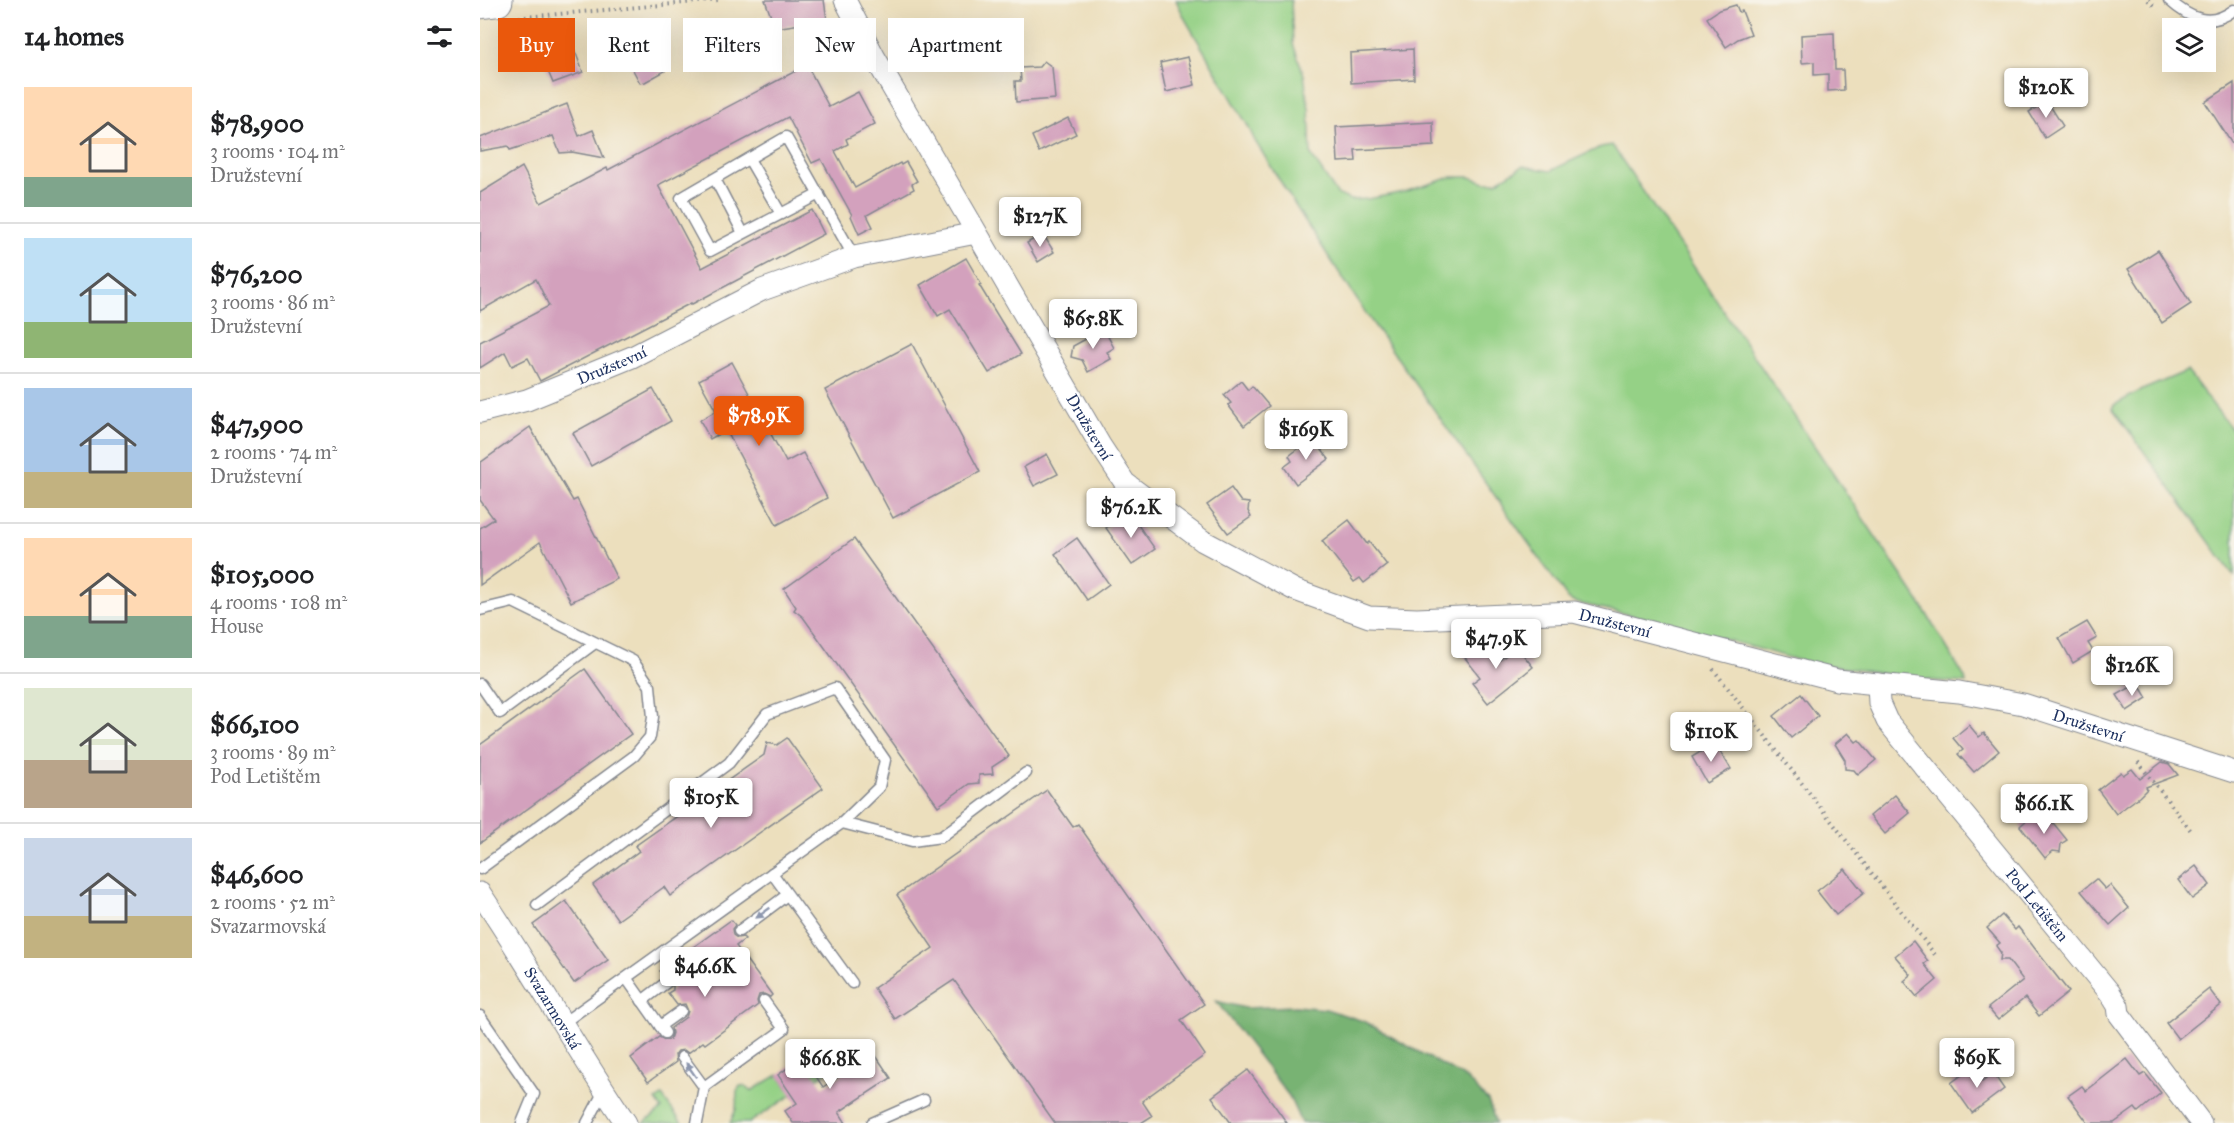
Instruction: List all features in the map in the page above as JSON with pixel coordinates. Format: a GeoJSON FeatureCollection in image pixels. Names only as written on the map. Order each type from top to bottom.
{"type":"FeatureCollection","features":[{"type":"Feature","properties":{"kind":"main road"},"geometry":{"type":"LineString","coordinates":[[480,2],[502,10]]}},
{"type":"Feature","properties":{"kind":"street","name":"Družstevní"},"geometry":{"type":"LineString","coordinates":[[845,0],[874,56],[1100,446],[1125,483],[1203,541],[1295,590],[1369,617],[1417,619],[1574,612],[1827,677],[1959,692],[2023,704],[2234,772]]}},
{"type":"Feature","properties":{"kind":"street","name":"Družstevní"},"geometry":{"type":"LineString","coordinates":[[480,412],[527,400],[632,357],[762,290],[854,257],[976,233]]}},
{"type":"Feature","properties":{"kind":"street","name":"Pod Letištěm"},"geometry":{"type":"LineString","coordinates":[[1878,684],[1879,703],[1887,721],[2110,993],[2118,1006],[2119,1014],[2201,1123]]}},
{"type":"Feature","properties":{"kind":"street","name":"Svazarmovská"},"geometry":{"type":"LineString","coordinates":[[480,893],[563,1023],[578,1052],[626,1123]]}},
{"type":"Feature","properties":{"kind":"lane"},"geometry":{"type":"LineString","coordinates":[[2169,0],[2181,11],[2202,20],[2223,18],[2234,10]]}},
{"type":"Feature","properties":{"kind":"lane"},"geometry":{"type":"LineString","coordinates":[[819,194],[710,250],[681,198],[786,137],[819,194],[854,257]]}},
{"type":"Feature","properties":{"kind":"lane"},"geometry":{"type":"LineString","coordinates":[[749,159],[781,214]]}},
{"type":"Feature","properties":{"kind":"lane"},"geometry":{"type":"LineString","coordinates":[[715,179],[743,233]]}},
{"type":"Feature","properties":{"kind":"lane"},"geometry":{"type":"LineString","coordinates":[[480,610],[513,602],[633,661],[650,686],[653,717],[650,737],[634,756],[480,869]]}},
{"type":"Feature","properties":{"kind":"lane"},"geometry":{"type":"LineString","coordinates":[[480,684],[500,712],[595,643]]}},
{"type":"Feature","properties":{"kind":"lane"},"geometry":{"type":"LineString","coordinates":[[537,905],[729,763],[767,714],[835,688],[885,760],[879,787],[842,823],[563,1023]]}},
{"type":"Feature","properties":{"kind":"lane"},"geometry":{"type":"LineString","coordinates":[[842,823],[912,841],[941,837],[1026,773]]}},
{"type":"Feature","properties":{"kind":"lane"},"geometry":{"type":"LineString","coordinates":[[772,873],[852,983]]}},
{"type":"Feature","properties":{"kind":"lane"},"geometry":{"type":"LineString","coordinates":[[739,931],[788,895]]}},
{"type":"Feature","properties":{"kind":"lane"},"geometry":{"type":"LineString","coordinates":[[627,979],[663,1029],[681,1011]]}},
{"type":"Feature","properties":{"kind":"lane"},"geometry":{"type":"LineString","coordinates":[[642,1001],[667,982]]}},
{"type":"Feature","properties":{"kind":"lane"},"geometry":{"type":"LineString","coordinates":[[697,1123],[704,1087],[784,1029],[764,1001]]}},
{"type":"Feature","properties":{"kind":"lane"},"geometry":{"type":"LineString","coordinates":[[480,1016],[534,1094],[522,1123]]}},
{"type":"Feature","properties":{"kind":"lane"},"geometry":{"type":"LineString","coordinates":[[682,1057],[704,1087]]}},
{"type":"Feature","properties":{"kind":"lane"},"geometry":{"type":"LineString","coordinates":[[586,1123],[604,1091]]}},
{"type":"Feature","properties":{"kind":"lane"},"geometry":{"type":"LineString","coordinates":[[872,1123],[924,1100]]}},
{"type":"Feature","properties":{"kind":"path"},"geometry":{"type":"LineString","coordinates":[[502,10],[719,0]]}},
{"type":"Feature","properties":{"kind":"path"},"geometry":{"type":"LineString","coordinates":[[1692,643],[1936,956]]}},
{"type":"Feature","properties":{"kind":"path"},"geometry":{"type":"LineString","coordinates":[[2115,733],[2192,832]]}},
{"type":"Feature","properties":{"kind":"green space"},"geometry":{"type":"Polygon","coordinates":[[[1176,0],[1291,0],[1293,44],[1304,75],[1309,109],[1311,155],[1337,194],[1350,200],[1404,192],[1452,177],[1470,177],[1485,182],[1496,182],[1523,166],[1550,171],[1601,147],[1612,145],[1922,606],[1966,683],[1926,680],[1805,662],[1667,623],[1568,599],[1367,315],[1302,216],[1255,141],[1176,0]]]}},
{"type":"Feature","properties":{"kind":"green space"},"geometry":{"type":"Polygon","coordinates":[[[2187,371],[2234,432],[2234,576],[2113,409],[2114,405],[2140,391],[2187,371]]]}},
{"type":"Feature","properties":{"kind":"green space"},"geometry":{"type":"Polygon","coordinates":[[[1216,1001],[1245,1008],[1296,1006],[1326,1009],[1363,1021],[1466,1078],[1488,1101],[1496,1123],[1301,1123],[1289,1096],[1216,1001]]]}},
{"type":"Feature","properties":{"kind":"green space"},"geometry":{"type":"Polygon","coordinates":[[[807,1044],[827,1072],[749,1123],[730,1123],[736,1109],[737,1091],[740,1086],[751,1091],[778,1075],[788,1089],[813,1071],[801,1054],[802,1047],[807,1044]]]}},
{"type":"Feature","properties":{"kind":"green space"},"geometry":{"type":"Polygon","coordinates":[[[662,1096],[682,1123],[644,1123],[662,1109],[656,1100],[662,1096]]]}},
{"type":"Feature","properties":{"kind":"building"},"geometry":{"type":"Polygon","coordinates":[[[765,0],[824,0],[827,18],[794,18],[794,25],[782,27],[782,18],[771,18],[765,0]]]}},
{"type":"Feature","properties":{"kind":"building"},"geometry":{"type":"Polygon","coordinates":[[[1736,5],[1739,12],[1742,11],[1751,34],[1726,47],[1707,18],[1719,10],[1736,5]]]}},
{"type":"Feature","properties":{"kind":"building"},"geometry":{"type":"Polygon","coordinates":[[[1834,33],[1835,70],[1843,70],[1844,90],[1828,91],[1828,74],[1814,75],[1814,62],[1802,63],[1801,35],[1834,33]]]}},
{"type":"Feature","properties":{"kind":"building"},"geometry":{"type":"Polygon","coordinates":[[[1413,49],[1414,79],[1351,83],[1350,53],[1413,49]]]}},
{"type":"Feature","properties":{"kind":"building"},"geometry":{"type":"Polygon","coordinates":[[[575,51],[583,72],[553,83],[548,72],[575,72],[575,51]]]}},
{"type":"Feature","properties":{"kind":"building"},"geometry":{"type":"Polygon","coordinates":[[[1188,57],[1195,85],[1166,92],[1160,63],[1188,57]]]}},
{"type":"Feature","properties":{"kind":"building"},"geometry":{"type":"Polygon","coordinates":[[[1044,61],[1052,67],[1055,99],[1016,102],[1015,81],[1021,81],[1020,72],[1024,72],[1024,68],[1039,67],[1044,61]]]}},
{"type":"Feature","properties":{"kind":"building"},"geometry":{"type":"Polygon","coordinates":[[[634,72],[663,72],[645,82],[640,83],[634,72]]]}},
{"type":"Feature","properties":{"kind":"building"},"geometry":{"type":"Polygon","coordinates":[[[794,72],[811,72],[829,107],[858,92],[875,124],[846,139],[848,144],[835,151],[855,188],[900,163],[901,165],[906,162],[917,181],[912,184],[914,189],[867,215],[873,227],[859,234],[852,215],[821,159],[812,163],[788,117],[658,185],[702,268],[812,210],[824,234],[540,381],[528,358],[512,366],[505,352],[480,368],[480,342],[549,306],[536,279],[480,311],[480,193],[522,167],[541,203],[607,168],[608,170],[794,72]]]}},
{"type":"Feature","properties":{"kind":"building"},"geometry":{"type":"Polygon","coordinates":[[[2234,83],[2234,147],[2205,102],[2234,83]]]}},
{"type":"Feature","properties":{"kind":"building"},"geometry":{"type":"Polygon","coordinates":[[[2047,101],[2063,126],[2045,138],[2029,112],[2047,101]]]}},
{"type":"Feature","properties":{"kind":"building"},"geometry":{"type":"Polygon","coordinates":[[[567,104],[579,136],[593,130],[604,158],[572,152],[560,153],[553,136],[510,150],[508,146],[480,151],[480,138],[567,104]]]}},
{"type":"Feature","properties":{"kind":"building"},"geometry":{"type":"Polygon","coordinates":[[[1068,118],[1076,134],[1039,152],[1032,136],[1068,118]]]}},
{"type":"Feature","properties":{"kind":"building"},"geometry":{"type":"Polygon","coordinates":[[[1433,122],[1434,146],[1355,150],[1356,161],[1338,162],[1336,127],[1433,122]]]}},
{"type":"Feature","properties":{"kind":"building"},"geometry":{"type":"Polygon","coordinates":[[[1043,234],[1054,252],[1038,262],[1027,243],[1043,234]]]}},
{"type":"Feature","properties":{"kind":"building"},"geometry":{"type":"Polygon","coordinates":[[[2158,250],[2191,304],[2162,323],[2128,269],[2158,250]]]}},
{"type":"Feature","properties":{"kind":"building"},"geometry":{"type":"Polygon","coordinates":[[[966,258],[981,284],[979,285],[1021,354],[989,373],[950,309],[938,316],[920,285],[966,258]]]}},
{"type":"Feature","properties":{"kind":"building"},"geometry":{"type":"Polygon","coordinates":[[[1104,329],[1114,348],[1107,352],[1111,359],[1088,372],[1082,360],[1071,357],[1073,346],[1104,329]]]}},
{"type":"Feature","properties":{"kind":"building"},"geometry":{"type":"Polygon","coordinates":[[[912,344],[980,472],[893,518],[825,390],[912,344]]]}},
{"type":"Feature","properties":{"kind":"building"},"geometry":{"type":"Polygon","coordinates":[[[732,362],[786,462],[803,453],[827,498],[777,525],[726,430],[710,439],[700,420],[716,411],[699,380],[732,362]]]}},
{"type":"Feature","properties":{"kind":"building"},"geometry":{"type":"Polygon","coordinates":[[[1241,381],[1248,390],[1252,386],[1269,406],[1244,426],[1228,405],[1231,403],[1224,395],[1241,381]]]}},
{"type":"Feature","properties":{"kind":"building"},"geometry":{"type":"Polygon","coordinates":[[[653,389],[671,421],[591,466],[573,433],[653,389]]]}},
{"type":"Feature","properties":{"kind":"building"},"geometry":{"type":"Polygon","coordinates":[[[530,427],[573,501],[577,499],[617,579],[571,602],[540,542],[480,585],[480,528],[494,519],[480,500],[480,463],[530,427]]]}},
{"type":"Feature","properties":{"kind":"building"},"geometry":{"type":"Polygon","coordinates":[[[1312,438],[1329,459],[1296,484],[1284,467],[1292,461],[1289,456],[1312,438]]]}},
{"type":"Feature","properties":{"kind":"building"},"geometry":{"type":"Polygon","coordinates":[[[1047,454],[1058,474],[1034,486],[1024,467],[1047,454]]]}},
{"type":"Feature","properties":{"kind":"building"},"geometry":{"type":"Polygon","coordinates":[[[1231,488],[1241,502],[1249,503],[1248,511],[1251,517],[1228,533],[1207,505],[1231,488]]]}},
{"type":"Feature","properties":{"kind":"building"},"geometry":{"type":"Polygon","coordinates":[[[1129,512],[1155,549],[1132,565],[1106,528],[1129,512]]]}},
{"type":"Feature","properties":{"kind":"building"},"geometry":{"type":"Polygon","coordinates":[[[1349,520],[1387,565],[1364,583],[1360,578],[1354,582],[1322,541],[1349,520]]]}},
{"type":"Feature","properties":{"kind":"building"},"geometry":{"type":"Polygon","coordinates":[[[1077,538],[1109,584],[1087,600],[1055,554],[1077,538]]]}},
{"type":"Feature","properties":{"kind":"building"},"geometry":{"type":"Polygon","coordinates":[[[854,539],[1009,756],[992,767],[993,774],[979,775],[979,783],[969,784],[938,806],[803,617],[794,610],[796,607],[784,589],[854,539]]]}},
{"type":"Feature","properties":{"kind":"building"},"geometry":{"type":"Polygon","coordinates":[[[2087,622],[2097,638],[2088,643],[2093,651],[2073,663],[2059,638],[2087,622]]]}},
{"type":"Feature","properties":{"kind":"building"},"geometry":{"type":"Polygon","coordinates":[[[1489,646],[1500,660],[1517,647],[1533,667],[1488,703],[1472,683],[1480,677],[1463,655],[1473,647],[1489,646]]]}},
{"type":"Feature","properties":{"kind":"building"},"geometry":{"type":"Polygon","coordinates":[[[585,669],[631,734],[480,843],[480,745],[585,669]]]}},
{"type":"Feature","properties":{"kind":"building"},"geometry":{"type":"Polygon","coordinates":[[[2138,683],[2147,698],[2127,711],[2117,695],[2138,683]]]}},
{"type":"Feature","properties":{"kind":"building"},"geometry":{"type":"Polygon","coordinates":[[[1801,694],[1818,716],[1791,738],[1774,716],[1801,694]]]}},
{"type":"Feature","properties":{"kind":"building"},"geometry":{"type":"Polygon","coordinates":[[[1969,725],[1979,737],[1984,733],[1999,751],[1974,772],[1958,754],[1963,750],[1953,738],[1969,725]]]}},
{"type":"Feature","properties":{"kind":"building"},"geometry":{"type":"Polygon","coordinates":[[[1848,733],[1856,742],[1859,740],[1876,760],[1858,775],[1854,770],[1845,769],[1845,760],[1835,744],[1848,733]]]}},
{"type":"Feature","properties":{"kind":"building"},"geometry":{"type":"Polygon","coordinates":[[[787,738],[823,788],[670,896],[664,887],[618,920],[593,885],[639,851],[635,846],[764,755],[767,743],[777,745],[787,738]]]}},
{"type":"Feature","properties":{"kind":"building"},"geometry":{"type":"Polygon","coordinates":[[[1715,743],[1731,769],[1707,783],[1692,757],[1715,743]]]}},
{"type":"Feature","properties":{"kind":"building"},"geometry":{"type":"Polygon","coordinates":[[[2162,762],[2169,764],[2178,775],[2146,787],[2147,789],[2139,797],[2116,814],[2098,790],[2121,772],[2123,775],[2132,769],[2140,779],[2162,762]]]}},
{"type":"Feature","properties":{"kind":"building"},"geometry":{"type":"Polygon","coordinates":[[[1047,790],[1073,827],[1078,824],[1204,1004],[1181,1020],[1205,1055],[1142,1101],[1152,1116],[1141,1123],[1055,1123],[954,980],[895,1019],[874,988],[933,948],[897,895],[1047,790]]]}},
{"type":"Feature","properties":{"kind":"building"},"geometry":{"type":"Polygon","coordinates":[[[1895,795],[1910,813],[1885,834],[1870,816],[1895,795]]]}},
{"type":"Feature","properties":{"kind":"building"},"geometry":{"type":"Polygon","coordinates":[[[2036,812],[2046,823],[2050,819],[2067,840],[2061,844],[2060,852],[2053,851],[2045,858],[2020,826],[2036,812]]]}},
{"type":"Feature","properties":{"kind":"building"},"geometry":{"type":"Polygon","coordinates":[[[2196,866],[2210,885],[2192,899],[2178,880],[2196,866]]]}},
{"type":"Feature","properties":{"kind":"building"},"geometry":{"type":"Polygon","coordinates":[[[1845,869],[1864,893],[1836,915],[1817,891],[1845,869]]]}},
{"type":"Feature","properties":{"kind":"building"},"geometry":{"type":"Polygon","coordinates":[[[2096,879],[2105,889],[2110,885],[2129,908],[2110,925],[2081,891],[2096,879]]]}},
{"type":"Feature","properties":{"kind":"building"},"geometry":{"type":"Polygon","coordinates":[[[566,901],[608,960],[574,983],[533,925],[566,901]]]}},
{"type":"Feature","properties":{"kind":"building"},"geometry":{"type":"Polygon","coordinates":[[[2002,915],[2015,930],[2018,927],[2069,992],[2039,1016],[2025,998],[1998,1020],[1988,1008],[2023,980],[2008,960],[2000,960],[2001,953],[1996,946],[2000,943],[1987,928],[2002,915]]]}},
{"type":"Feature","properties":{"kind":"building"},"geometry":{"type":"Polygon","coordinates":[[[731,920],[735,925],[732,929],[733,935],[745,939],[736,946],[772,995],[770,997],[764,994],[759,995],[758,1005],[705,1044],[703,1042],[688,1053],[684,1050],[678,1051],[675,1055],[676,1062],[648,1082],[631,1058],[659,1037],[665,1040],[670,1039],[671,1028],[686,1017],[688,1011],[685,1004],[677,1005],[668,993],[673,990],[673,978],[669,975],[663,976],[660,971],[731,920]]]}},
{"type":"Feature","properties":{"kind":"building"},"geometry":{"type":"Polygon","coordinates":[[[1913,941],[1928,961],[1924,964],[1937,980],[1917,997],[1904,981],[1911,975],[1895,956],[1913,941]]]}},
{"type":"Feature","properties":{"kind":"building"},"geometry":{"type":"Polygon","coordinates":[[[2209,989],[2221,1005],[2178,1039],[2166,1023],[2209,989]]]}},
{"type":"Feature","properties":{"kind":"building"},"geometry":{"type":"Polygon","coordinates":[[[874,1053],[891,1078],[839,1112],[846,1123],[793,1123],[785,1111],[797,1103],[778,1075],[803,1057],[823,1087],[874,1053]]]}},
{"type":"Feature","properties":{"kind":"building"},"geometry":{"type":"Polygon","coordinates":[[[2127,1059],[2140,1076],[2145,1073],[2161,1093],[2138,1112],[2135,1108],[2114,1123],[2088,1123],[2068,1096],[2082,1086],[2086,1091],[2127,1059]]]}},
{"type":"Feature","properties":{"kind":"building"},"geometry":{"type":"Polygon","coordinates":[[[1248,1070],[1287,1123],[1231,1123],[1212,1097],[1248,1070]]]}},
{"type":"Feature","properties":{"kind":"building"},"geometry":{"type":"Polygon","coordinates":[[[1969,1070],[1973,1075],[1976,1072],[1982,1081],[1993,1073],[2004,1089],[1972,1113],[1951,1083],[1969,1070]]]}}]}
